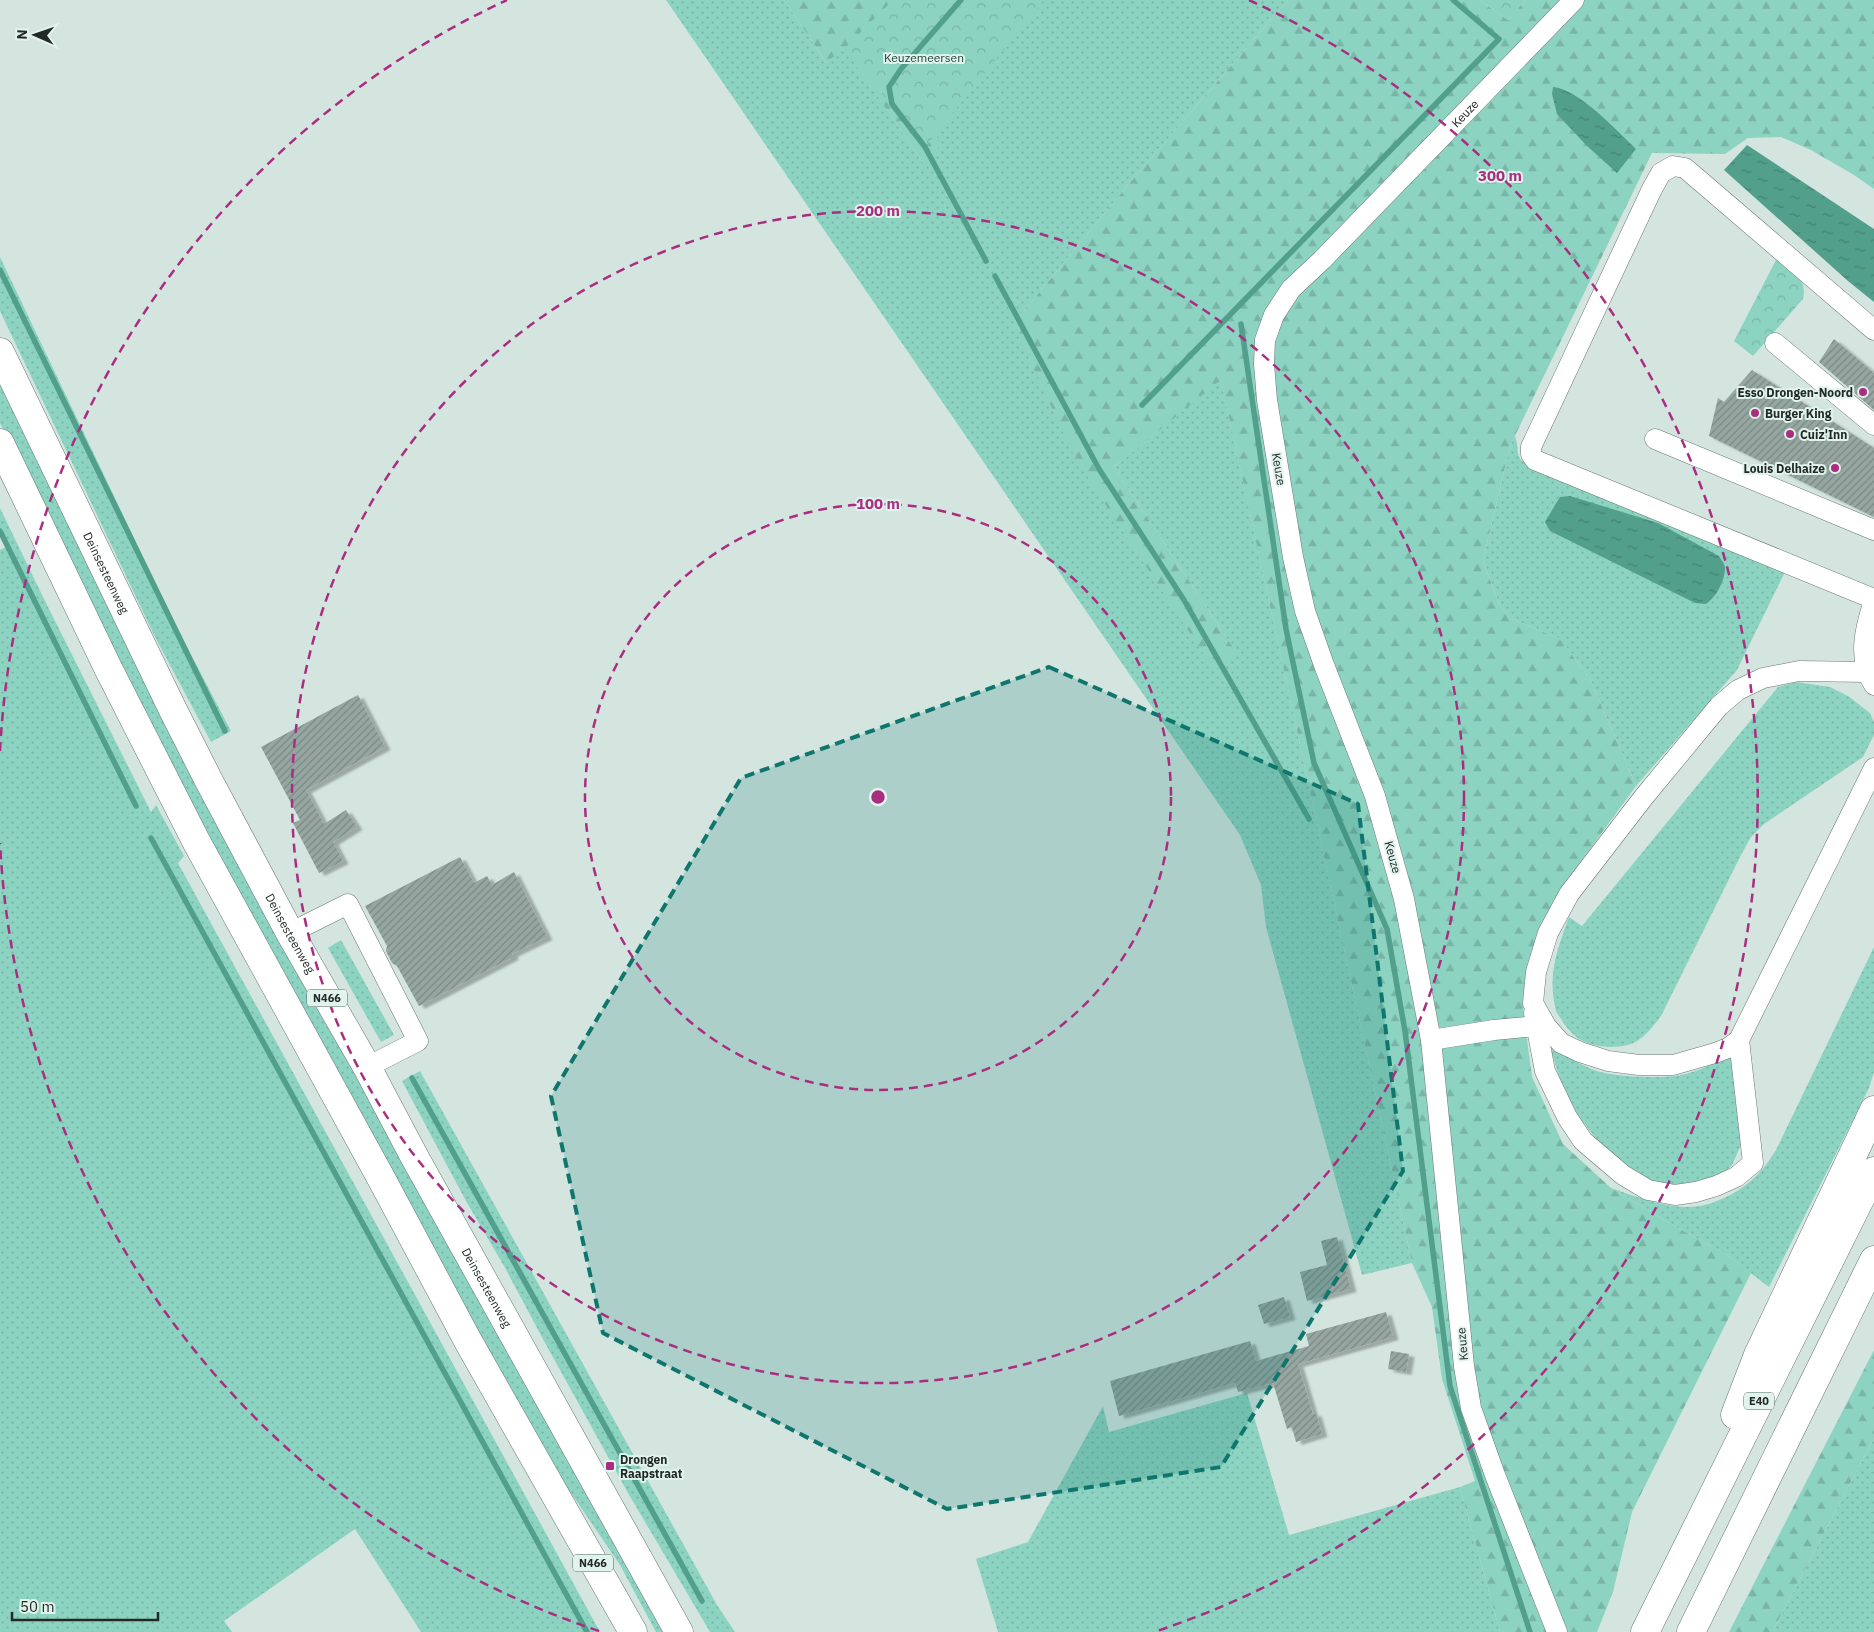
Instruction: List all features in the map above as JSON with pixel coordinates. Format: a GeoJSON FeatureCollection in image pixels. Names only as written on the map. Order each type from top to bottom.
{"type":"FeatureCollection","features":[{"type":"Feature","properties":{"kind":"highway","name":"Deinsesteenweg"},"geometry":{"type":"LineString","coordinates":[[0,352],[173,710],[290,932],[367,1067],[414,1156],[679,1632]]}},
{"type":"Feature","properties":{"kind":"highway","name":"N466"},"geometry":{"type":"LineString","coordinates":[[0,443],[108,668],[196,841],[468,1341],[633,1632]]}},
{"type":"Feature","properties":{"kind":"highway"},"geometry":{"type":"LineString","coordinates":[[1670,1581],[1758,1355],[1874,1110]]}},
{"type":"Feature","properties":{"kind":"highway","name":"E40"},"geometry":{"type":"LineString","coordinates":[[1645,1632],[1874,1171]]}},
{"type":"Feature","properties":{"kind":"highway"},"geometry":{"type":"LineString","coordinates":[[1691,1632],[1874,1260]]}},
{"type":"Feature","properties":{"kind":"street","name":"Keuze"},"geometry":{"type":"LineString","coordinates":[[1557,1632],[1494,1475],[1471,1408],[1464,1366],[1431,1040],[1404,899],[1375,796],[1324,665],[1306,611],[1293,557],[1267,400],[1264,364],[1265,340],[1274,315],[1291,289],[1322,260],[1574,0]]}},
{"type":"Feature","properties":{"kind":"street"},"geometry":{"type":"LineString","coordinates":[[1739,1040],[1753,1163],[1736,1177],[1696,1192],[1675,1195],[1648,1190],[1623,1176],[1583,1141],[1567,1117],[1545,1071],[1533,1003],[1536,972],[1548,933],[1569,894],[1719,706],[1738,690],[1763,678],[1799,671],[1871,679],[1864,648],[1866,623],[1874,600],[1535,460],[1531,454],[1531,447],[1652,188],[1661,173],[1673,166],[1685,168],[1874,330]]}},
{"type":"Feature","properties":{"kind":"street"},"geometry":{"type":"LineString","coordinates":[[1774,343],[1874,425]]}},
{"type":"Feature","properties":{"kind":"street"},"geometry":{"type":"LineString","coordinates":[[1655,439],[1874,530]]}},
{"type":"Feature","properties":{"kind":"street"},"geometry":{"type":"LineString","coordinates":[[1533,1003],[1546,1026],[1561,1043],[1580,1052],[1608,1061],[1639,1065],[1673,1065],[1716,1054],[1728,1048],[1739,1040],[1874,768]]}},
{"type":"Feature","properties":{"kind":"street"},"geometry":{"type":"LineString","coordinates":[[290,932],[348,904],[418,1041],[367,1067]]}},
{"type":"Feature","properties":{"kind":"street"},"geometry":{"type":"LineString","coordinates":[[1431,1040],[1494,1030],[1536,1026]]}},
{"type":"Feature","properties":{"kind":"highlighted area"},"geometry":{"type":"Polygon","coordinates":[[[1049,667],[1358,804],[1403,1171],[1221,1467],[947,1509],[603,1333],[551,1096],[741,778],[1049,667]]]}},
{"type":"Feature","properties":{"kind":"green space"},"geometry":{"type":"Polygon","coordinates":[[[666,0],[784,0],[826,62],[845,48],[924,164],[863,38],[900,0],[1288,0],[1133,179],[1013,324],[1238,655],[1114,467],[1221,379],[1412,1263],[1362,1275],[1266,927],[1261,885],[1240,835],[666,0]]]}},
{"type":"Feature","properties":{"kind":"green space"},"geometry":{"type":"Polygon","coordinates":[[[784,0],[900,0],[863,38],[942,143],[924,164],[845,49],[826,62],[784,0]]]}},
{"type":"Feature","properties":{"kind":"green space","name":"Keuzemeersen"},"geometry":{"type":"Polygon","coordinates":[[[893,0],[1044,0],[925,147],[845,48],[893,0]]]}},
{"type":"Feature","properties":{"kind":"green space"},"geometry":{"type":"Polygon","coordinates":[[[1288,0],[1480,0],[1508,20],[1525,0],[1874,0],[1874,189],[1811,150],[1781,137],[1748,138],[1725,154],[1652,153],[1510,446],[1483,560],[1499,604],[1510,618],[1560,639],[1590,679],[1636,786],[1560,890],[1540,928],[1528,964],[1523,1010],[1532,1077],[1563,1144],[1611,1188],[1724,1253],[1751,1273],[1632,1512],[1613,1592],[1597,1632],[1500,1632],[1460,1487],[1475,1481],[1442,1379],[1432,1307],[1412,1263],[1221,380],[1114,467],[1238,655],[1214,670],[1075,458],[1013,324],[1133,179],[1288,0]]]}},
{"type":"Feature","properties":{"kind":"green space"},"geometry":{"type":"Polygon","coordinates":[[[1480,0],[1525,0],[1508,20],[1480,0]]]}},
{"type":"Feature","properties":{"kind":"green space"},"geometry":{"type":"Polygon","coordinates":[[[0,257],[176,626],[231,731],[211,742],[155,637],[0,311],[0,257]]]}},
{"type":"Feature","properties":{"kind":"green space"},"geometry":{"type":"Polygon","coordinates":[[[1776,260],[1793,271],[1801,280],[1804,292],[1803,299],[1753,356],[1734,341],[1776,260]]]}},
{"type":"Feature","properties":{"kind":"green space"},"geometry":{"type":"Polygon","coordinates":[[[0,382],[279,937],[663,1632],[656,1632],[620,1565],[554,1468],[240,903],[79,588],[0,423],[0,382]]]}},
{"type":"Feature","properties":{"kind":"green space"},"geometry":{"type":"Polygon","coordinates":[[[1515,436],[1519,457],[1531,467],[1785,572],[1737,670],[1636,786],[1590,679],[1560,639],[1510,618],[1499,604],[1483,560],[1510,446],[1515,436]]]}},
{"type":"Feature","properties":{"kind":"green space"},"geometry":{"type":"Polygon","coordinates":[[[0,508],[151,812],[156,805],[184,856],[178,863],[600,1632],[421,1632],[355,1529],[224,1621],[232,1632],[0,1632],[0,550],[8,546],[0,532],[0,508]]]}},
{"type":"Feature","properties":{"kind":"green space"},"geometry":{"type":"Polygon","coordinates":[[[1796,682],[1830,687],[1848,696],[1870,713],[1874,722],[1874,735],[1863,757],[1764,824],[1751,837],[1661,1016],[1641,1039],[1624,1046],[1609,1047],[1594,1045],[1579,1039],[1566,1026],[1556,1011],[1553,998],[1555,963],[1569,917],[1582,926],[1778,687],[1796,682]]]}},
{"type":"Feature","properties":{"kind":"green space"},"geometry":{"type":"Polygon","coordinates":[[[341,940],[394,1035],[381,1042],[328,948],[341,940]]]}},
{"type":"Feature","properties":{"kind":"green space"},"geometry":{"type":"Polygon","coordinates":[[[1874,947],[1874,1072],[1869,1088],[1769,1287],[1724,1253],[1611,1188],[1657,1203],[1695,1207],[1726,1197],[1753,1179],[1776,1150],[1874,947]]]}},
{"type":"Feature","properties":{"kind":"green space"},"geometry":{"type":"Polygon","coordinates":[[[1553,1047],[1597,1071],[1639,1077],[1681,1075],[1703,1068],[1724,1058],[1732,1057],[1735,1065],[1741,1145],[1732,1165],[1723,1174],[1689,1186],[1648,1180],[1625,1166],[1601,1145],[1579,1117],[1562,1085],[1552,1054],[1553,1047]]]}},
{"type":"Feature","properties":{"kind":"green space"},"geometry":{"type":"Polygon","coordinates":[[[420,1071],[717,1605],[735,1632],[710,1632],[628,1493],[504,1266],[466,1201],[402,1081],[420,1071]]]}},
{"type":"Feature","properties":{"kind":"green space"},"geometry":{"type":"Polygon","coordinates":[[[1874,1350],[1874,1438],[1772,1632],[1729,1632],[1874,1350]]]}},
{"type":"Feature","properties":{"kind":"green space"},"geometry":{"type":"Polygon","coordinates":[[[1247,1393],[1289,1535],[1460,1487],[1500,1632],[998,1632],[976,1559],[1028,1542],[1103,1406],[1109,1432],[1247,1393]]]}},
{"type":"Feature","properties":{"kind":"green space"},"geometry":{"type":"Polygon","coordinates":[[[1874,1438],[1874,1632],[1772,1632],[1874,1438]]]}},
{"type":"Feature","properties":{"kind":"water"},"geometry":{"type":"Polygon","coordinates":[[[1553,87],[1574,95],[1586,103],[1636,149],[1617,173],[1586,145],[1557,114],[1552,94],[1553,87]]]}},
{"type":"Feature","properties":{"kind":"water"},"geometry":{"type":"Polygon","coordinates":[[[1747,145],[1874,229],[1874,302],[1724,170],[1747,145]]]}},
{"type":"Feature","properties":{"kind":"water"},"geometry":{"type":"Polygon","coordinates":[[[1570,496],[1658,523],[1719,556],[1725,568],[1722,583],[1716,593],[1706,604],[1695,603],[1550,531],[1545,522],[1560,497],[1570,496]]]}},
{"type":"Feature","properties":{"kind":"building","name":"Esso Drongen-Noord"},"geometry":{"type":"Polygon","coordinates":[[[1834,339],[1874,373],[1874,410],[1819,362],[1834,339]]]}},
{"type":"Feature","properties":{"kind":"building"},"geometry":{"type":"Polygon","coordinates":[[[1752,370],[1874,448],[1874,517],[1709,436],[1718,398],[1724,402],[1752,370]]]}},
{"type":"Feature","properties":{"kind":"building"},"geometry":{"type":"Polygon","coordinates":[[[358,695],[385,747],[306,790],[324,824],[346,810],[357,827],[333,842],[343,861],[319,873],[293,823],[300,820],[261,747],[358,695]]]}},
{"type":"Feature","properties":{"kind":"building"},"geometry":{"type":"Polygon","coordinates":[[[460,857],[474,883],[487,876],[492,885],[514,872],[547,937],[512,954],[513,957],[419,1006],[397,966],[392,963],[386,951],[387,946],[365,906],[460,857]]]}},
{"type":"Feature","properties":{"kind":"building"},"geometry":{"type":"Polygon","coordinates":[[[1337,1237],[1351,1289],[1307,1301],[1300,1272],[1327,1265],[1321,1241],[1337,1237]]]}},
{"type":"Feature","properties":{"kind":"building"},"geometry":{"type":"Polygon","coordinates":[[[1284,1297],[1290,1317],[1264,1324],[1258,1305],[1284,1297]]]}},
{"type":"Feature","properties":{"kind":"building"},"geometry":{"type":"Polygon","coordinates":[[[1386,1312],[1393,1337],[1298,1364],[1313,1414],[1316,1413],[1322,1434],[1296,1442],[1292,1427],[1287,1429],[1273,1383],[1238,1392],[1235,1383],[1119,1416],[1110,1381],[1250,1341],[1256,1361],[1309,1346],[1306,1334],[1386,1312]]]}},
{"type":"Feature","properties":{"kind":"building"},"geometry":{"type":"Polygon","coordinates":[[[1391,1351],[1409,1354],[1406,1372],[1388,1369],[1391,1351]]]}},
{"type":"Feature","properties":{"kind":"waterway"},"geometry":{"type":"LineString","coordinates":[[961,0],[901,69],[889,87],[892,104],[925,147],[986,261]]}},
{"type":"Feature","properties":{"kind":"waterway"},"geometry":{"type":"LineString","coordinates":[[1142,405],[1499,39],[1453,0]]}},
{"type":"Feature","properties":{"kind":"waterway"},"geometry":{"type":"LineString","coordinates":[[0,270],[225,731]]}},
{"type":"Feature","properties":{"kind":"waterway"},"geometry":{"type":"LineString","coordinates":[[995,276],[1099,469],[1184,600],[1309,819]]}},
{"type":"Feature","properties":{"kind":"waterway"},"geometry":{"type":"LineString","coordinates":[[1241,324],[1286,629],[1314,763],[1387,929],[1405,1031],[1450,1386],[1530,1632]]}},
{"type":"Feature","properties":{"kind":"waterway"},"geometry":{"type":"LineString","coordinates":[[0,531],[136,806]]}},
{"type":"Feature","properties":{"kind":"waterway"},"geometry":{"type":"LineString","coordinates":[[151,838],[587,1632]]}},
{"type":"Feature","properties":{"kind":"waterway"},"geometry":{"type":"LineString","coordinates":[[412,1078],[702,1601]]}},
{"type":"Feature","properties":{"kind":"place","name":"Esso Drongen-Noord"},"geometry":{"type":"Point","coordinates":[1863,392]}},
{"type":"Feature","properties":{"kind":"place","name":"Burger King"},"geometry":{"type":"Point","coordinates":[1755,413]}},
{"type":"Feature","properties":{"kind":"place","name":"Cuiz'Inn"},"geometry":{"type":"Point","coordinates":[1790,434]}},
{"type":"Feature","properties":{"kind":"place","name":"Louis Delhaize"},"geometry":{"type":"Point","coordinates":[1835,468]}},
{"type":"Feature","properties":{"kind":"place","name":"Drongen Raapstraat"},"geometry":{"type":"Point","coordinates":[610,1466]}}]}
